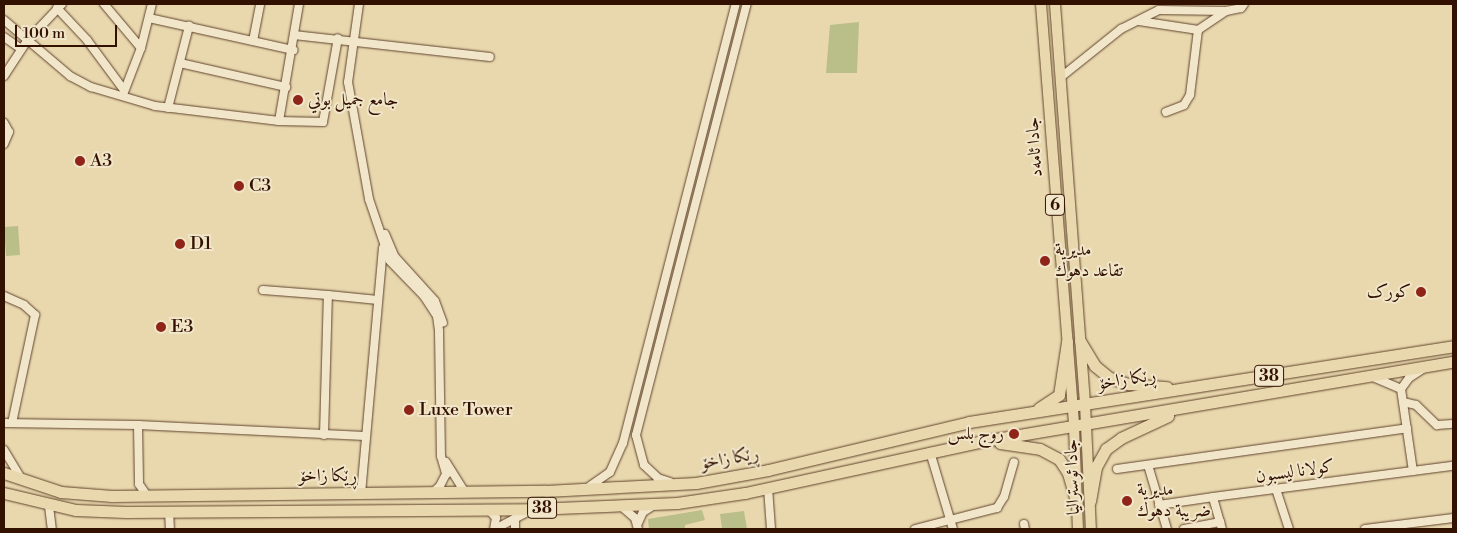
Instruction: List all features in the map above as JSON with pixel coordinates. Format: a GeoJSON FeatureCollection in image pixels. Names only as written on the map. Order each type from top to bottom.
{"type":"FeatureCollection","features":[{"type":"Feature","properties":{"kind":"highway"},"geometry":{"type":"LineString","coordinates":[[1080,341],[1096,366],[1110,378],[1146,386],[1196,387]]}},
{"type":"Feature","properties":{"kind":"highway"},"geometry":{"type":"LineString","coordinates":[[1016,415],[1044,405],[1059,395],[1067,342]]}},
{"type":"Feature","properties":{"kind":"highway","name":"ڕێکا زاخۆ"},"geometry":{"type":"LineString","coordinates":[[4,473],[61,492],[130,496],[465,492],[676,484],[768,470],[969,422],[1453,346]]}},
{"type":"Feature","properties":{"kind":"highway","name":"ڕێکا زاخۆ"},"geometry":{"type":"LineString","coordinates":[[4,493],[49,506],[110,512],[316,509],[533,509],[658,504],[768,488],[978,442],[1199,407],[1453,362]]}},
{"type":"Feature","properties":{"kind":"highway"},"geometry":{"type":"LineString","coordinates":[[1090,501],[1096,467],[1114,443],[1152,422],[1199,407]]}},
{"type":"Feature","properties":{"kind":"highway"},"geometry":{"type":"LineString","coordinates":[[978,442],[1019,445],[1051,454],[1064,466],[1077,504]]}},
{"type":"Feature","properties":{"kind":"highway"},"geometry":{"type":"LineString","coordinates":[[290,494],[297,500],[291,510]]}},
{"type":"Feature","properties":{"kind":"highway"},"geometry":{"type":"LineString","coordinates":[[315,494],[310,500],[316,509]]}},
{"type":"Feature","properties":{"kind":"main road","name":"جادا ئامەد"},"geometry":{"type":"LineString","coordinates":[[1042,4],[1072,407]]}},
{"type":"Feature","properties":{"kind":"main road","name":"جادا ئامەد"},"geometry":{"type":"LineString","coordinates":[[1055,4],[1085,404]]}},
{"type":"Feature","properties":{"kind":"main road","name":"جادا ئوسترالیا"},"geometry":{"type":"LineString","coordinates":[[1085,404],[1091,529]]}},
{"type":"Feature","properties":{"kind":"main road","name":"جادا ئوسترالیا"},"geometry":{"type":"LineString","coordinates":[[1072,407],[1078,529]]}},
{"type":"Feature","properties":{"kind":"street"},"geometry":{"type":"LineString","coordinates":[[104,4],[141,48]]}},
{"type":"Feature","properties":{"kind":"street"},"geometry":{"type":"LineString","coordinates":[[124,94],[141,48],[152,4]]}},
{"type":"Feature","properties":{"kind":"street"},"geometry":{"type":"LineString","coordinates":[[250,4],[260,5],[253,41]]}},
{"type":"Feature","properties":{"kind":"street"},"geometry":{"type":"LineString","coordinates":[[279,121],[299,4]]}},
{"type":"Feature","properties":{"kind":"street"},"geometry":{"type":"LineString","coordinates":[[361,4],[348,82],[369,199],[383,246],[390,261],[424,296],[437,316],[441,456],[446,474],[443,482],[432,492]]}},
{"type":"Feature","properties":{"kind":"street"},"geometry":{"type":"LineString","coordinates":[[676,484],[658,478],[644,465],[636,448],[640,394],[666,273],[736,4]]}},
{"type":"Feature","properties":{"kind":"street"},"geometry":{"type":"LineString","coordinates":[[583,489],[610,472],[618,458],[640,394],[677,278],[747,4]]}},
{"type":"Feature","properties":{"kind":"street"},"geometry":{"type":"LineString","coordinates":[[1061,77],[1122,29],[1159,10],[1226,11],[1241,8],[1244,4]]}},
{"type":"Feature","properties":{"kind":"street"},"geometry":{"type":"LineString","coordinates":[[4,76],[27,41],[59,6],[87,40],[124,94]]}},
{"type":"Feature","properties":{"kind":"street"},"geometry":{"type":"LineString","coordinates":[[1139,21],[1198,30],[1226,11]]}},
{"type":"Feature","properties":{"kind":"street"},"geometry":{"type":"LineString","coordinates":[[149,18],[292,50]]}},
{"type":"Feature","properties":{"kind":"street"},"geometry":{"type":"LineString","coordinates":[[4,20],[70,76],[168,108],[279,121],[323,122],[338,38]]}},
{"type":"Feature","properties":{"kind":"street"},"geometry":{"type":"LineString","coordinates":[[168,108],[189,26]]}},
{"type":"Feature","properties":{"kind":"street"},"geometry":{"type":"LineString","coordinates":[[1166,112],[1184,106],[1190,96],[1198,30]]}},
{"type":"Feature","properties":{"kind":"street"},"geometry":{"type":"LineString","coordinates":[[294,35],[356,39],[490,57]]}},
{"type":"Feature","properties":{"kind":"street"},"geometry":{"type":"LineString","coordinates":[[4,37],[21,49]]}},
{"type":"Feature","properties":{"kind":"street"},"geometry":{"type":"LineString","coordinates":[[356,39],[352,79],[370,180],[382,226],[395,257],[429,292],[441,313],[445,453],[455,480],[465,492]]}},
{"type":"Feature","properties":{"kind":"street"},"geometry":{"type":"LineString","coordinates":[[180,63],[286,87]]}},
{"type":"Feature","properties":{"kind":"street"},"geometry":{"type":"LineString","coordinates":[[710,103],[721,106]]}},
{"type":"Feature","properties":{"kind":"street"},"geometry":{"type":"LineString","coordinates":[[4,124],[9,132],[4,144]]}},
{"type":"Feature","properties":{"kind":"street"},"geometry":{"type":"LineString","coordinates":[[695,161],[706,163]]}},
{"type":"Feature","properties":{"kind":"street"},"geometry":{"type":"LineString","coordinates":[[361,494],[383,246]]}},
{"type":"Feature","properties":{"kind":"street"},"geometry":{"type":"LineString","coordinates":[[666,273],[677,278]]}},
{"type":"Feature","properties":{"kind":"street"},"geometry":{"type":"LineString","coordinates":[[263,290],[378,300]]}},
{"type":"Feature","properties":{"kind":"street"},"geometry":{"type":"LineString","coordinates":[[324,435],[328,295]]}},
{"type":"Feature","properties":{"kind":"street"},"geometry":{"type":"LineString","coordinates":[[4,296],[24,305],[35,315],[8,423],[138,425],[365,436]]}},
{"type":"Feature","properties":{"kind":"street"},"geometry":{"type":"LineString","coordinates":[[1401,389],[1409,378],[1427,366]]}},
{"type":"Feature","properties":{"kind":"street"},"geometry":{"type":"LineString","coordinates":[[1369,376],[1394,383],[1401,389],[1413,471]]}},
{"type":"Feature","properties":{"kind":"street"},"geometry":{"type":"LineString","coordinates":[[1403,402],[1416,405],[1437,424],[1453,424]]}},
{"type":"Feature","properties":{"kind":"street"},"geometry":{"type":"LineString","coordinates":[[138,425],[139,484],[147,496]]}},
{"type":"Feature","properties":{"kind":"street"},"geometry":{"type":"LineString","coordinates":[[1117,469],[1407,428]]}},
{"type":"Feature","properties":{"kind":"street"},"geometry":{"type":"LineString","coordinates":[[4,450],[21,478]]}},
{"type":"Feature","properties":{"kind":"street"},"geometry":{"type":"LineString","coordinates":[[930,452],[952,520],[953,529]]}},
{"type":"Feature","properties":{"kind":"street"},"geometry":{"type":"LineString","coordinates":[[915,529],[997,508],[1004,497],[1014,462]]}},
{"type":"Feature","properties":{"kind":"street"},"geometry":{"type":"LineString","coordinates":[[1148,465],[1168,529]]}},
{"type":"Feature","properties":{"kind":"street","name":"كولانا ليسبون"},"geometry":{"type":"LineString","coordinates":[[1160,504],[1453,466]]}},
{"type":"Feature","properties":{"kind":"street"},"geometry":{"type":"LineString","coordinates":[[443,482],[451,484],[455,480]]}},
{"type":"Feature","properties":{"kind":"street"},"geometry":{"type":"LineString","coordinates":[[130,496],[139,484]]}},
{"type":"Feature","properties":{"kind":"street"},"geometry":{"type":"LineString","coordinates":[[768,488],[771,529]]}},
{"type":"Feature","properties":{"kind":"street"},"geometry":{"type":"LineString","coordinates":[[1276,489],[1289,529]]}},
{"type":"Feature","properties":{"kind":"street"},"geometry":{"type":"LineString","coordinates":[[1184,529],[1221,526],[1214,498]]}},
{"type":"Feature","properties":{"kind":"street"},"geometry":{"type":"LineString","coordinates":[[638,526],[643,512],[658,504]]}},
{"type":"Feature","properties":{"kind":"street"},"geometry":{"type":"LineString","coordinates":[[617,505],[631,514],[638,526]]}},
{"type":"Feature","properties":{"kind":"street"},"geometry":{"type":"LineString","coordinates":[[49,506],[52,529]]}},
{"type":"Feature","properties":{"kind":"street"},"geometry":{"type":"LineString","coordinates":[[487,508],[496,518],[495,529]]}},
{"type":"Feature","properties":{"kind":"street"},"geometry":{"type":"LineString","coordinates":[[495,529],[533,509]]}},
{"type":"Feature","properties":{"kind":"street"},"geometry":{"type":"LineString","coordinates":[[169,511],[170,529]]}},
{"type":"Feature","properties":{"kind":"street"},"geometry":{"type":"LineString","coordinates":[[1365,529],[1423,526],[1453,518]]}},
{"type":"Feature","properties":{"kind":"street"},"geometry":{"type":"LineString","coordinates":[[515,519],[515,529]]}},
{"type":"Feature","properties":{"kind":"green space"},"geometry":{"type":"Polygon","coordinates":[[[859,22],[857,73],[826,73],[830,25],[859,22]]]}},
{"type":"Feature","properties":{"kind":"green space"},"geometry":{"type":"Polygon","coordinates":[[[18,226],[20,255],[6,256],[4,227],[18,226]]]}},
{"type":"Feature","properties":{"kind":"green space"},"geometry":{"type":"Polygon","coordinates":[[[702,510],[705,520],[685,525],[685,529],[649,529],[648,519],[702,510]]]}},
{"type":"Feature","properties":{"kind":"green space"},"geometry":{"type":"Polygon","coordinates":[[[744,511],[747,529],[722,529],[720,514],[744,511]]]}},
{"type":"Feature","properties":{"kind":"place","name":"جامع جميل بوتي"},"geometry":{"type":"Point","coordinates":[298,100]}},
{"type":"Feature","properties":{"kind":"place","name":"A3"},"geometry":{"type":"Point","coordinates":[80,161]}},
{"type":"Feature","properties":{"kind":"place","name":"C3"},"geometry":{"type":"Point","coordinates":[239,186]}},
{"type":"Feature","properties":{"kind":"place","name":"D1"},"geometry":{"type":"Point","coordinates":[180,244]}},
{"type":"Feature","properties":{"kind":"place","name":"مديرية تقاعد دهوك"},"geometry":{"type":"Point","coordinates":[1045,261]}},
{"type":"Feature","properties":{"kind":"place","name":"کورک"},"geometry":{"type":"Point","coordinates":[1421,292]}},
{"type":"Feature","properties":{"kind":"place","name":"E3"},"geometry":{"type":"Point","coordinates":[161,327]}},
{"type":"Feature","properties":{"kind":"place","name":"Luxe Tower"},"geometry":{"type":"Point","coordinates":[409,410]}},
{"type":"Feature","properties":{"kind":"place","name":"روج بلس"},"geometry":{"type":"Point","coordinates":[1014,434]}},
{"type":"Feature","properties":{"kind":"place","name":"مديرية ضريبة دهوك"},"geometry":{"type":"Point","coordinates":[1127,501]}}]}
